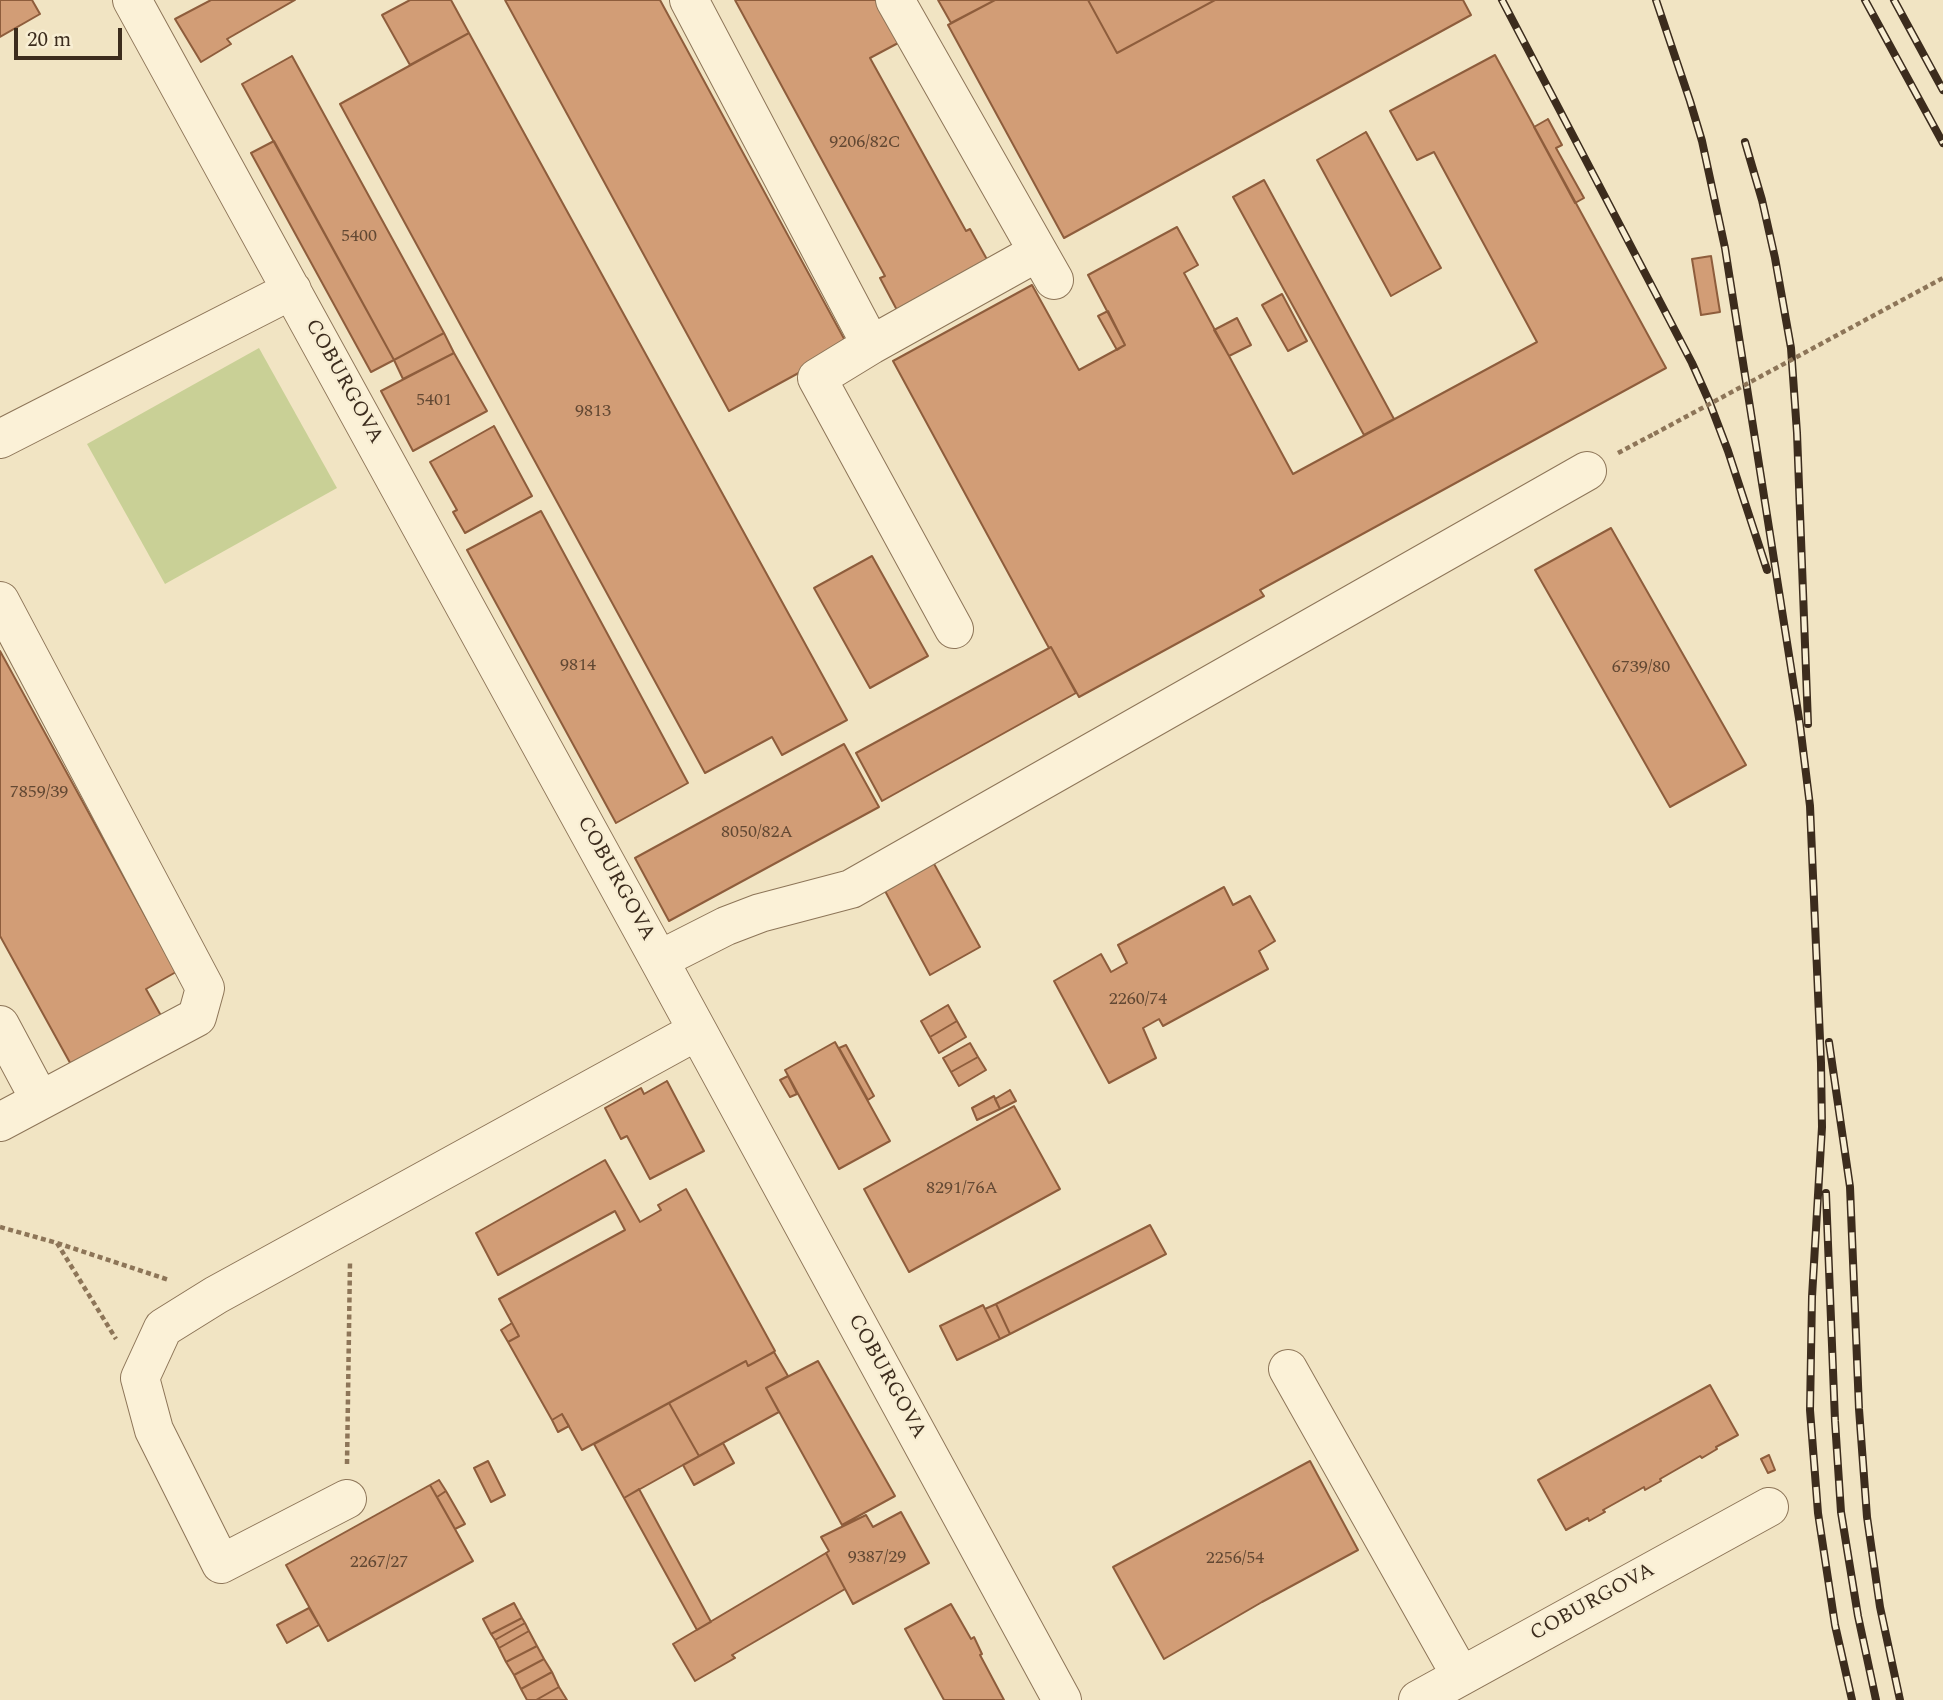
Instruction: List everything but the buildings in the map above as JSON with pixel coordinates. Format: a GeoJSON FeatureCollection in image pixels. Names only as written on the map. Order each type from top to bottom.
{"type":"FeatureCollection","features":[{"type":"Feature","properties":{"kind":"street","name":"COBURGOVA"},"geometry":{"type":"LineString","coordinates":[[132,0],[1062,1700]]}},
{"type":"Feature","properties":{"kind":"street"},"geometry":{"type":"LineString","coordinates":[[689,0],[871,345]]}},
{"type":"Feature","properties":{"kind":"street"},"geometry":{"type":"LineString","coordinates":[[895,0],[1046,266],[871,345],[817,379],[954,629]]}},
{"type":"Feature","properties":{"kind":"street"},"geometry":{"type":"LineString","coordinates":[[0,439],[292,290]]}},
{"type":"Feature","properties":{"kind":"street"},"geometry":{"type":"LineString","coordinates":[[659,960],[737,921],[851,889],[1587,471]]}},
{"type":"Feature","properties":{"kind":"street"},"geometry":{"type":"LineString","coordinates":[[0,601],[205,988],[197,1017],[0,1122]]}},
{"type":"Feature","properties":{"kind":"street"},"geometry":{"type":"LineString","coordinates":[[0,1025],[40,1100]]}},
{"type":"Feature","properties":{"kind":"street"},"geometry":{"type":"LineString","coordinates":[[347,1499],[221,1564],[154,1430],[140,1378],[163,1328],[216,1295],[697,1031]]}},
{"type":"Feature","properties":{"kind":"street"},"geometry":{"type":"LineString","coordinates":[[1288,1369],[1461,1676]]}},
{"type":"Feature","properties":{"kind":"street","name":"COBURGOVA"},"geometry":{"type":"LineString","coordinates":[[1418,1700],[1769,1507]]}},
{"type":"Feature","properties":{"kind":"path"},"geometry":{"type":"LineString","coordinates":[[1654,434],[1943,278]]}},
{"type":"Feature","properties":{"kind":"path"},"geometry":{"type":"LineString","coordinates":[[347,1499],[351,1222]]}},
{"type":"Feature","properties":{"kind":"path"},"geometry":{"type":"LineString","coordinates":[[0,1227],[216,1295]]}},
{"type":"Feature","properties":{"kind":"path"},"geometry":{"type":"LineString","coordinates":[[57,1243],[140,1378]]}},
{"type":"Feature","properties":{"kind":"green space"},"geometry":{"type":"Polygon","coordinates":[[[259,348],[337,488],[165,584],[87,444],[259,348]]]}},
{"type":"Feature","properties":{"kind":"railway"},"geometry":{"type":"LineString","coordinates":[[1502,0],[1692,363],[1728,451],[1767,570]]}},
{"type":"Feature","properties":{"kind":"railway"},"geometry":{"type":"LineString","coordinates":[[1656,0],[1702,141],[1725,248],[1800,725],[1810,806],[1822,1127],[1812,1297],[1810,1410],[1818,1513],[1835,1625],[1852,1700]]}},
{"type":"Feature","properties":{"kind":"railway"},"geometry":{"type":"LineString","coordinates":[[1865,0],[1943,143]]}},
{"type":"Feature","properties":{"kind":"railway"},"geometry":{"type":"LineString","coordinates":[[1894,0],[1943,90]]}},
{"type":"Feature","properties":{"kind":"railway"},"geometry":{"type":"LineString","coordinates":[[1745,142],[1775,258],[1791,348],[1797,433],[1808,724]]}},
{"type":"Feature","properties":{"kind":"railway"},"geometry":{"type":"LineString","coordinates":[[1829,1042],[1850,1187],[1859,1409],[1867,1517],[1880,1607],[1900,1700]]}},
{"type":"Feature","properties":{"kind":"railway"},"geometry":{"type":"LineString","coordinates":[[1826,1193],[1841,1512],[1858,1616],[1876,1700]]}}]}
